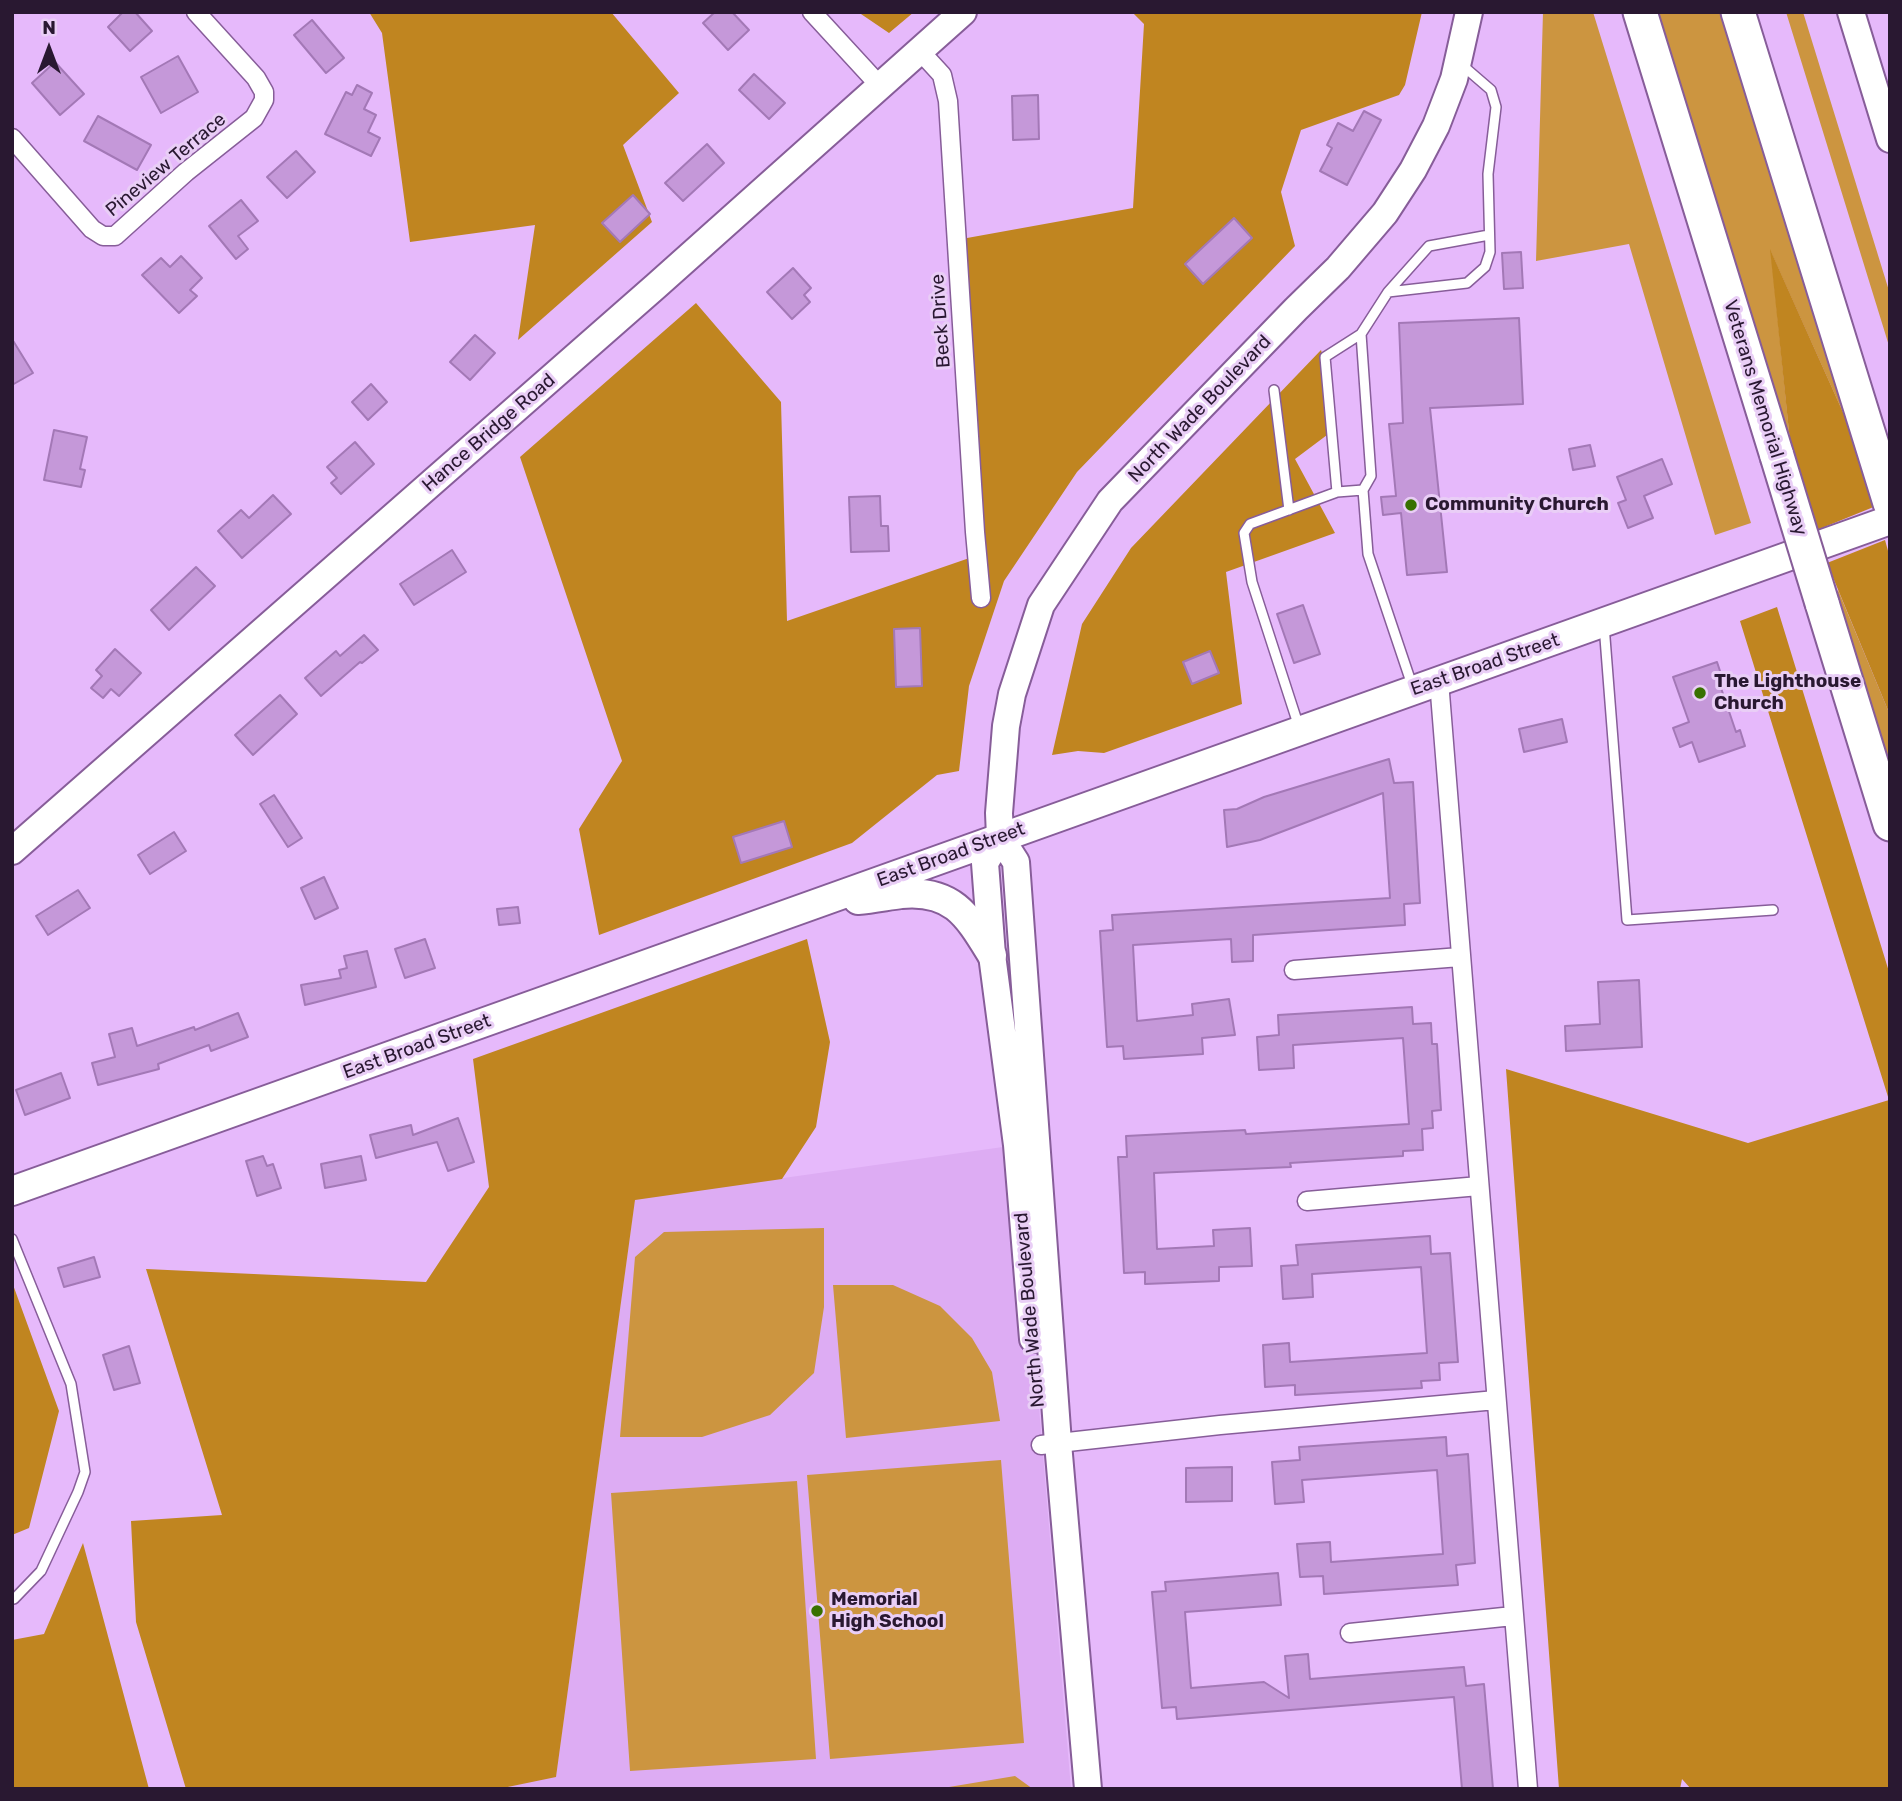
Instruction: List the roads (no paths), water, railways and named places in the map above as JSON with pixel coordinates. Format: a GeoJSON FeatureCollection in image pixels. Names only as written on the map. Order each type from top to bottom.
{"type":"FeatureCollection","features":[{"type":"Feature","properties":{"kind":"highway","name":"Veterans Memorial Highway"},"geometry":{"type":"LineString","coordinates":[[1640,12],[1890,824]]}},
{"type":"Feature","properties":{"kind":"highway"},"geometry":{"type":"LineString","coordinates":[[1738,12],[1890,503]]}},
{"type":"Feature","properties":{"kind":"main road","name":"Hance Bridge Road"},"geometry":{"type":"LineString","coordinates":[[12,850],[604,332],[962,12]]}},
{"type":"Feature","properties":{"kind":"main road","name":"North Wade Boulevard"},"geometry":{"type":"LineString","coordinates":[[1070,1789],[1016,862],[1000,837],[999,813],[1006,726],[1012,694],[1041,605],[1110,501],[1338,268],[1385,213],[1413,170],[1436,127],[1459,61],[1469,12]]}},
{"type":"Feature","properties":{"kind":"main road"},"geometry":{"type":"LineString","coordinates":[[1851,12],[1890,139]]}},
{"type":"Feature","properties":{"kind":"main road","name":"East Broad Street"},"geometry":{"type":"LineString","coordinates":[[12,1191],[1890,520]]}},
{"type":"Feature","properties":{"kind":"main road","name":"North Wade Boulevard"},"geometry":{"type":"LineString","coordinates":[[1000,837],[985,863],[992,956],[1017,1145],[1088,1789]]}},
{"type":"Feature","properties":{"kind":"main road"},"geometry":{"type":"LineString","coordinates":[[816,903],[867,900],[902,894],[943,898],[960,908],[992,956]]}},
{"type":"Feature","properties":{"kind":"street","name":"Pineview Terrace"},"geometry":{"type":"LineString","coordinates":[[12,138],[92,229],[103,236],[115,236],[186,172],[254,118],[264,100],[264,92],[256,78],[196,12]]}},
{"type":"Feature","properties":{"kind":"street"},"geometry":{"type":"LineString","coordinates":[[812,12],[880,86]]}},
{"type":"Feature","properties":{"kind":"street","name":"Beck Drive"},"geometry":{"type":"LineString","coordinates":[[919,50],[942,75],[948,101],[981,598]]}},
{"type":"Feature","properties":{"kind":"street"},"geometry":{"type":"LineString","coordinates":[[1426,686],[1460,957],[1528,1789]]}},
{"type":"Feature","properties":{"kind":"street"},"geometry":{"type":"LineString","coordinates":[[1294,970],[1460,957]]}},
{"type":"Feature","properties":{"kind":"street"},"geometry":{"type":"LineString","coordinates":[[1307,1201],[1479,1186]]}},
{"type":"Feature","properties":{"kind":"street"},"geometry":{"type":"LineString","coordinates":[[1050,1444],[1496,1400]]}},
{"type":"Feature","properties":{"kind":"street"},"geometry":{"type":"LineString","coordinates":[[1350,1633],[1513,1616]]}},
{"type":"Feature","properties":{"kind":"lane"},"geometry":{"type":"LineString","coordinates":[[1388,292],[1467,283],[1485,267],[1490,252],[1488,173],[1496,107],[1491,90],[1459,61]]}},
{"type":"Feature","properties":{"kind":"lane"},"geometry":{"type":"LineString","coordinates":[[1337,492],[1325,357],[1361,334],[1388,292],[1429,246],[1489,235]]}},
{"type":"Feature","properties":{"kind":"lane"},"geometry":{"type":"LineString","coordinates":[[1361,334],[1371,475],[1363,490],[1368,554],[1426,686]]}},
{"type":"Feature","properties":{"kind":"lane"},"geometry":{"type":"LineString","coordinates":[[1273,390],[1289,510]]}},
{"type":"Feature","properties":{"kind":"lane"},"geometry":{"type":"LineString","coordinates":[[1300,730],[1252,582],[1244,533],[1250,524],[1337,492],[1363,490]]}},
{"type":"Feature","properties":{"kind":"lane"},"geometry":{"type":"LineString","coordinates":[[1603,623],[1627,920],[1773,910]]}},
{"type":"Feature","properties":{"kind":"lane"},"geometry":{"type":"LineString","coordinates":[[12,1239],[71,1384],[85,1472],[41,1571],[15,1600]]}},
{"type":"Feature","properties":{"kind":"place","name":"Community Church"},"geometry":{"type":"Point","coordinates":[1411,505]}},
{"type":"Feature","properties":{"kind":"place","name":"The Lighthouse Church"},"geometry":{"type":"Point","coordinates":[1700,693]}},
{"type":"Feature","properties":{"kind":"place","name":"Memorial High School"},"geometry":{"type":"Point","coordinates":[817,1611]}}]}
